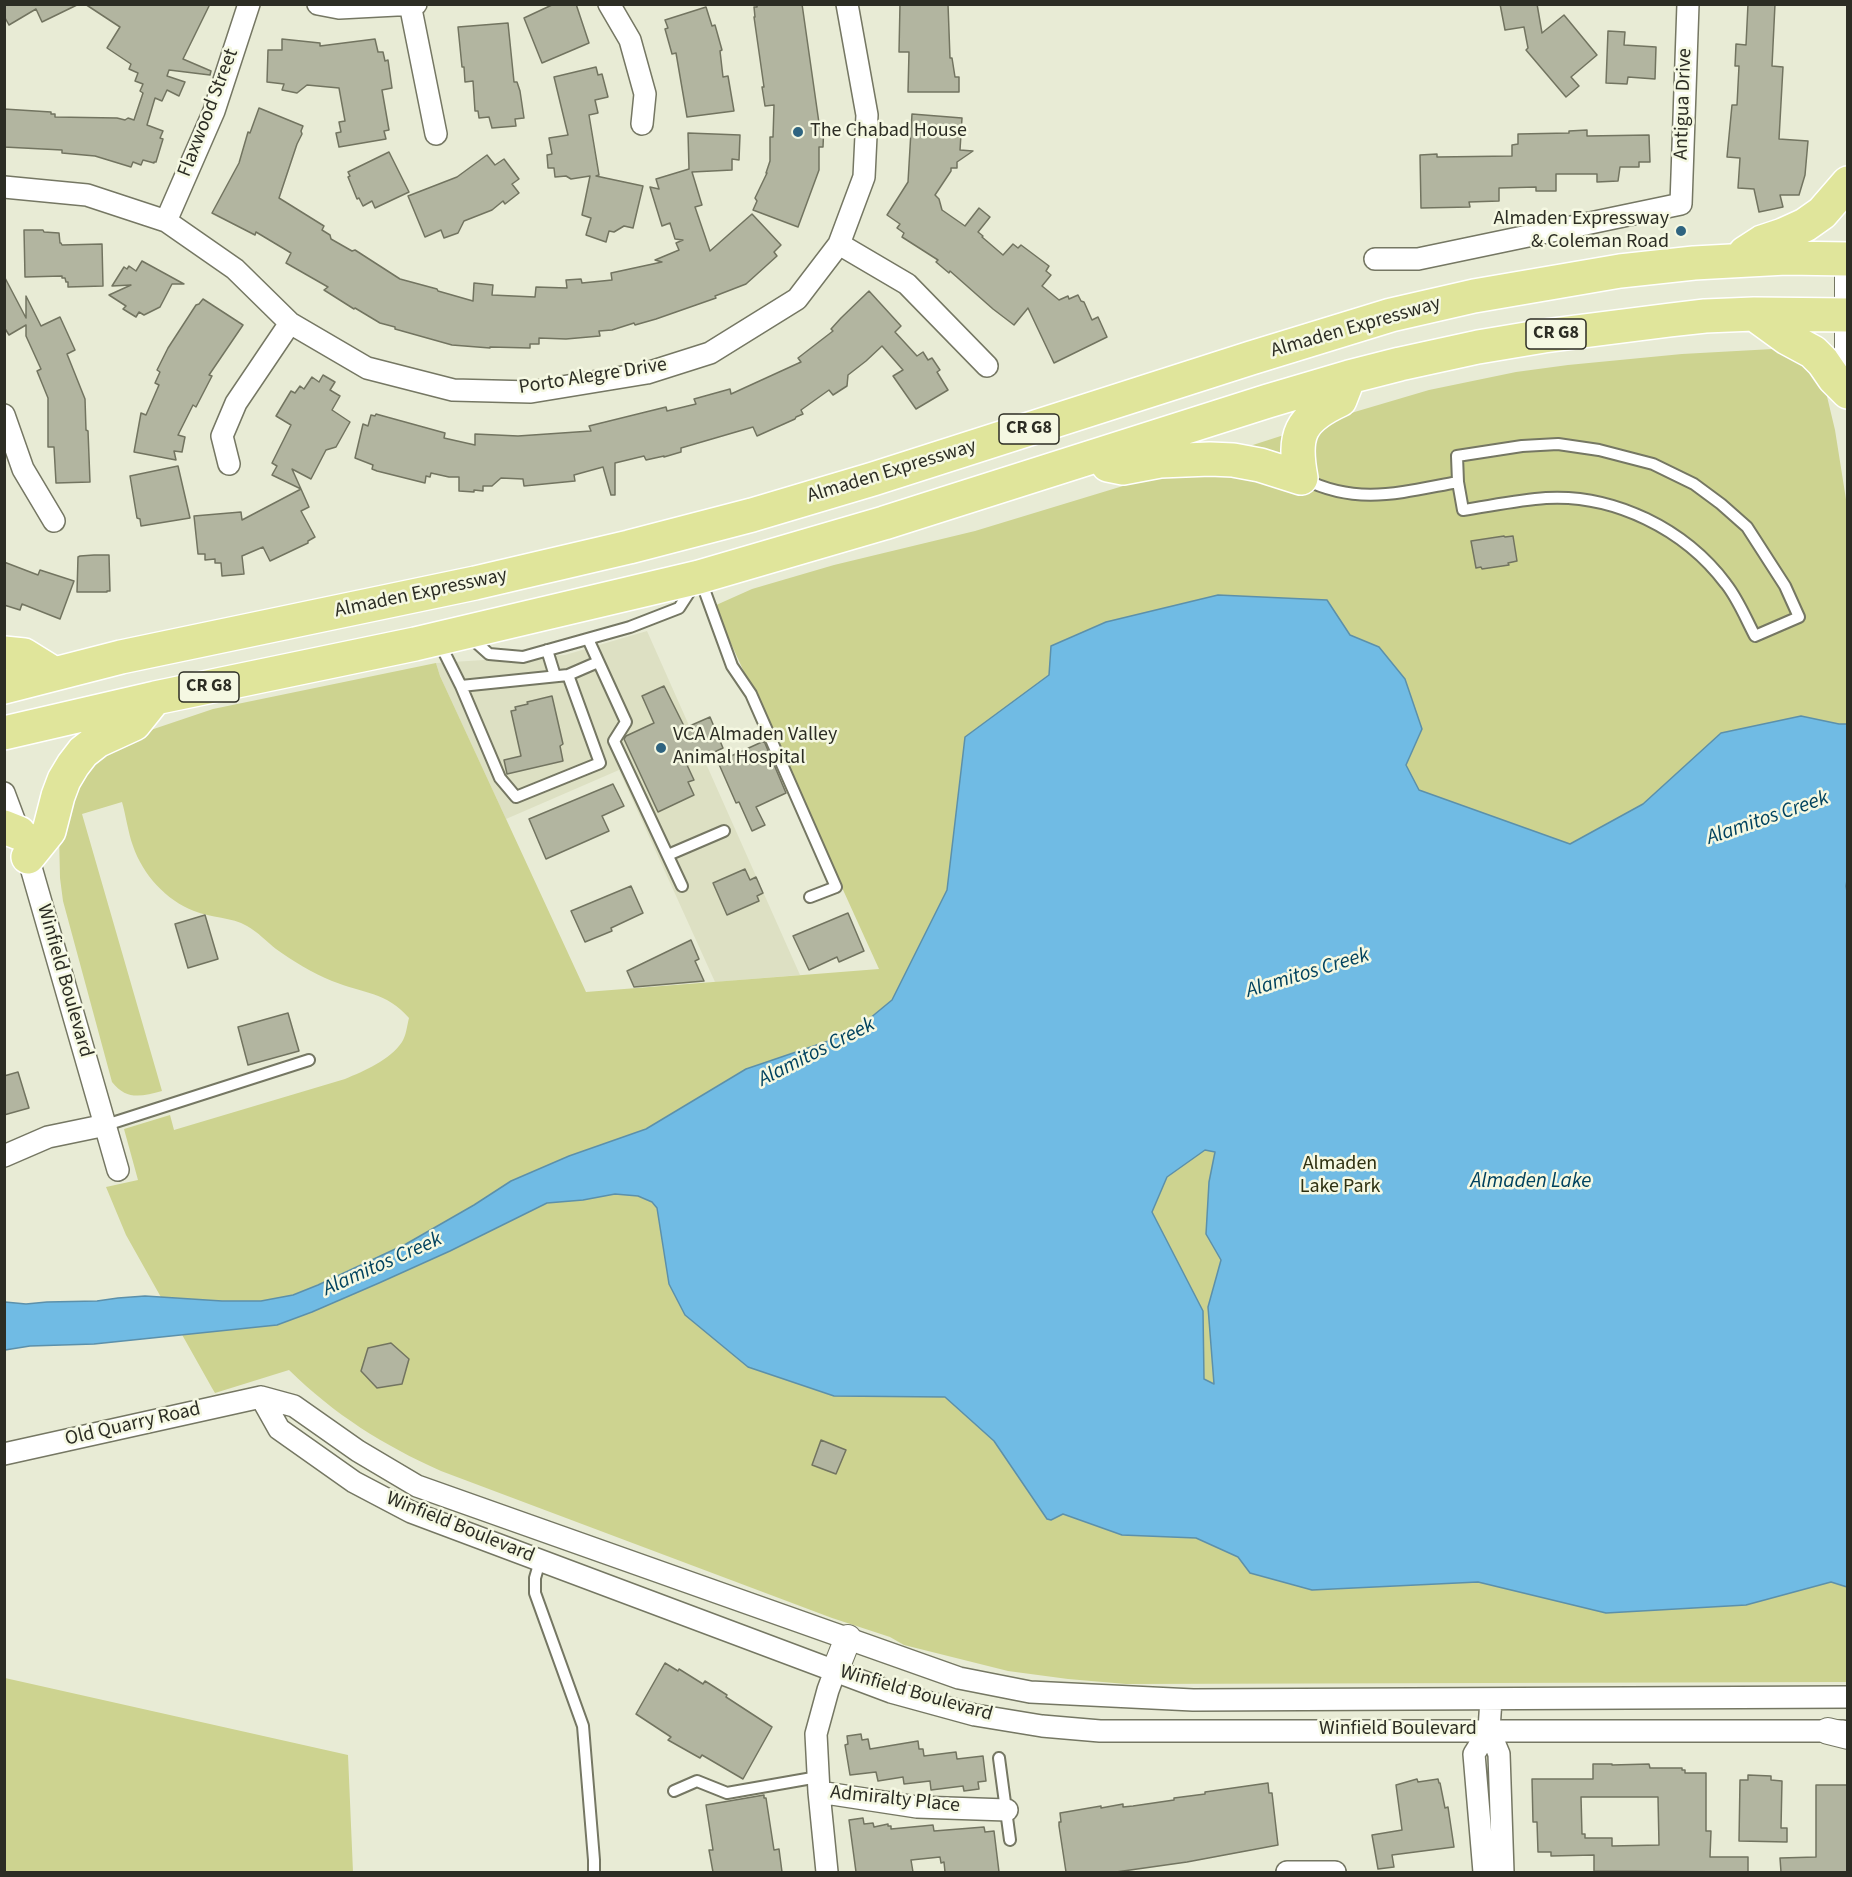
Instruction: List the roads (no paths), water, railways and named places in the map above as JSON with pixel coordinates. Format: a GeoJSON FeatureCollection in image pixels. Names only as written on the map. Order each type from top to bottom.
{"type":"FeatureCollection","features":[{"type":"Feature","properties":{"kind":"main road"},"geometry":{"type":"LineString","coordinates":[[1733,260],[1762,242],[1805,225],[1822,213],[1848,183]]}},
{"type":"Feature","properties":{"kind":"main road","name":"Almaden Expressway"},"geometry":{"type":"LineString","coordinates":[[4,687],[52,673],[475,583],[741,518],[873,479],[1391,315],[1474,296],[1609,273],[1733,260],[1848,258]]}},
{"type":"Feature","properties":{"kind":"main road"},"geometry":{"type":"LineString","coordinates":[[1754,314],[1787,338],[1813,352],[1848,392]]}},
{"type":"Feature","properties":{"kind":"main road","name":"CR G8"},"geometry":{"type":"LineString","coordinates":[[4,733],[155,698],[451,636],[699,577],[884,524],[1349,377],[1479,347],[1556,334],[1705,316],[1847,315]]}},
{"type":"Feature","properties":{"kind":"main road"},"geometry":{"type":"LineString","coordinates":[[1086,459],[1123,468],[1160,461],[1233,460],[1260,465],[1301,478],[1298,442],[1302,428],[1320,410],[1340,400],[1349,377]]}},
{"type":"Feature","properties":{"kind":"main road"},"geometry":{"type":"LineString","coordinates":[[4,653],[24,655],[52,673]]}},
{"type":"Feature","properties":{"kind":"main road"},"geometry":{"type":"LineString","coordinates":[[17,839],[49,831],[61,788],[83,752],[97,741],[134,724],[155,698]]}},
{"type":"Feature","properties":{"kind":"street","name":"Flaxwood Street"},"geometry":{"type":"LineString","coordinates":[[166,221],[214,111],[249,4]]}},
{"type":"Feature","properties":{"kind":"street"},"geometry":{"type":"LineString","coordinates":[[318,4],[339,8],[412,5],[436,134]]}},
{"type":"Feature","properties":{"kind":"street"},"geometry":{"type":"LineString","coordinates":[[609,4],[630,40],[645,94],[642,124]]}},
{"type":"Feature","properties":{"kind":"street","name":"Porto Alegre Drive"},"geometry":{"type":"LineString","coordinates":[[4,187],[87,195],[166,221],[235,269],[290,323],[367,368],[453,390],[531,392],[647,373],[710,353],[797,299],[839,244],[864,177],[867,115],[847,4]]}},
{"type":"Feature","properties":{"kind":"street","name":"Antigua Drive"},"geometry":{"type":"LineString","coordinates":[[1376,259],[1418,259],[1681,204],[1688,4]]}},
{"type":"Feature","properties":{"kind":"street"},"geometry":{"type":"LineString","coordinates":[[839,244],[907,284],[987,366]]}},
{"type":"Feature","properties":{"kind":"street"},"geometry":{"type":"LineString","coordinates":[[1848,258],[1848,357]]}},
{"type":"Feature","properties":{"kind":"street"},"geometry":{"type":"LineString","coordinates":[[229,464],[222,436],[236,403],[290,323]]}},
{"type":"Feature","properties":{"kind":"street"},"geometry":{"type":"LineString","coordinates":[[4,415],[22,469],[54,521]]}},
{"type":"Feature","properties":{"kind":"street","name":"Winfield Boulevard"},"geometry":{"type":"LineString","coordinates":[[4,793],[118,1170]]}},
{"type":"Feature","properties":{"kind":"street"},"geometry":{"type":"LineString","coordinates":[[4,1156],[48,1137],[105,1125]]}},
{"type":"Feature","properties":{"kind":"street","name":"Winfield Boulevard"},"geometry":{"type":"LineString","coordinates":[[261,1397],[279,1429],[354,1482],[411,1512],[891,1692],[975,1715],[1042,1726],[1100,1731],[1841,1732]]}},
{"type":"Feature","properties":{"kind":"street","name":"Winfield Boulevard"},"geometry":{"type":"LineString","coordinates":[[261,1397],[294,1406],[358,1450],[417,1486],[959,1678],[1030,1692],[1193,1700],[1848,1697]]}},
{"type":"Feature","properties":{"kind":"street","name":"Old Quarry Road"},"geometry":{"type":"LineString","coordinates":[[4,1454],[261,1397]]}},
{"type":"Feature","properties":{"kind":"street"},"geometry":{"type":"LineString","coordinates":[[827,1872],[816,1734],[828,1690],[848,1638]]}},
{"type":"Feature","properties":{"kind":"street"},"geometry":{"type":"LineString","coordinates":[[1491,1699],[1489,1730],[1499,1754],[1503,1872]]}},
{"type":"Feature","properties":{"kind":"street"},"geometry":{"type":"LineString","coordinates":[[1484,1872],[1474,1754],[1489,1730]]}},
{"type":"Feature","properties":{"kind":"street","name":"Admiralty Place"},"geometry":{"type":"LineString","coordinates":[[819,1784],[917,1807],[1006,1810]]}},
{"type":"Feature","properties":{"kind":"street"},"geometry":{"type":"LineString","coordinates":[[1287,1872],[1335,1872]]}},
{"type":"Feature","properties":{"kind":"lane"},"geometry":{"type":"LineString","coordinates":[[1558,444],[1599,450],[1653,464],[1694,484],[1747,527],[1785,586],[1799,617],[1755,636],[1727,584],[1700,554],[1670,532],[1630,511],[1589,500],[1547,498],[1463,510],[1458,482],[1457,456],[1522,446],[1558,444]]}},
{"type":"Feature","properties":{"kind":"lane"},"geometry":{"type":"LineString","coordinates":[[1301,478],[1337,492],[1372,495],[1458,482]]}},
{"type":"Feature","properties":{"kind":"lane"},"geometry":{"type":"LineString","coordinates":[[451,636],[489,654],[523,657],[630,627],[679,608],[699,577]]}},
{"type":"Feature","properties":{"kind":"lane"},"geometry":{"type":"LineString","coordinates":[[699,577],[732,666],[751,694],[836,887],[810,897]]}},
{"type":"Feature","properties":{"kind":"lane"},"geometry":{"type":"LineString","coordinates":[[451,636],[461,686],[501,778],[516,797],[600,763],[568,675]]}},
{"type":"Feature","properties":{"kind":"lane"},"geometry":{"type":"LineString","coordinates":[[588,639],[626,722],[614,741],[682,886]]}},
{"type":"Feature","properties":{"kind":"lane"},"geometry":{"type":"LineString","coordinates":[[547,650],[555,676]]}},
{"type":"Feature","properties":{"kind":"lane"},"geometry":{"type":"LineString","coordinates":[[461,686],[568,675],[598,662]]}},
{"type":"Feature","properties":{"kind":"lane"},"geometry":{"type":"LineString","coordinates":[[668,855],[724,831]]}},
{"type":"Feature","properties":{"kind":"lane"},"geometry":{"type":"LineString","coordinates":[[105,1125],[309,1060]]}},
{"type":"Feature","properties":{"kind":"lane"},"geometry":{"type":"LineString","coordinates":[[540,1561],[535,1578],[535,1593],[583,1726],[594,1872]]}},
{"type":"Feature","properties":{"kind":"lane"},"geometry":{"type":"LineString","coordinates":[[999,1758],[1010,1840]]}},
{"type":"Feature","properties":{"kind":"lane"},"geometry":{"type":"LineString","coordinates":[[674,1791],[697,1781],[727,1793],[819,1784]]}},
{"type":"Feature","properties":{"kind":"water","name":"Almaden Lake"},"geometry":{"type":"Polygon","coordinates":[[[1218,595],[1327,600],[1350,635],[1379,647],[1405,679],[1422,729],[1406,765],[1419,790],[1570,844],[1643,804],[1721,733],[1801,716],[1847,724],[1847,1587],[1831,1582],[1746,1605],[1606,1613],[1478,1582],[1312,1590],[1250,1573],[1238,1557],[1196,1538],[1122,1535],[1063,1514],[1051,1520],[1047,1519],[994,1441],[945,1397],[834,1396],[748,1367],[685,1315],[669,1284],[657,1208],[652,1202],[638,1196],[615,1194],[547,1203],[450,1251],[312,1312],[277,1325],[94,1344],[30,1346],[5,1350],[5,1302],[26,1304],[97,1301],[145,1296],[261,1301],[293,1295],[406,1244],[511,1181],[569,1156],[646,1129],[746,1069],[852,1033],[892,1000],[947,890],[965,737],[1049,675],[1051,646],[1106,622],[1218,595]],[[1205,1150],[1167,1177],[1152,1212],[1203,1311],[1204,1379],[1214,1384],[1208,1307],[1221,1260],[1206,1234],[1209,1182],[1215,1152],[1205,1150]]]}},
{"type":"Feature","properties":{"kind":"place","name":"The Chabad House"},"geometry":{"type":"Point","coordinates":[798,132]}},
{"type":"Feature","properties":{"kind":"place","name":"Almaden Expressway & Coleman Road"},"geometry":{"type":"Point","coordinates":[1681,231]}},
{"type":"Feature","properties":{"kind":"place","name":"VCA Almaden Valley Animal Hospital"},"geometry":{"type":"Point","coordinates":[661,748]}},
{"type":"Feature","properties":{"kind":"water label","name":"Alamitos Creek"},"geometry":{"type":"Point","coordinates":[1768,819]}},
{"type":"Feature","properties":{"kind":"water label","name":"Alamitos Creek"},"geometry":{"type":"Point","coordinates":[1308,974]}},
{"type":"Feature","properties":{"kind":"water label","name":"Alamitos Creek"},"geometry":{"type":"Point","coordinates":[817,1053]}},
{"type":"Feature","properties":{"kind":"water label","name":"Alamitos Creek"},"geometry":{"type":"Point","coordinates":[383,1265]}},
{"type":"Feature","properties":{"kind":"park label","name":"Almaden Lake Park"},"geometry":{"type":"Point","coordinates":[1340,1176]}}]}
